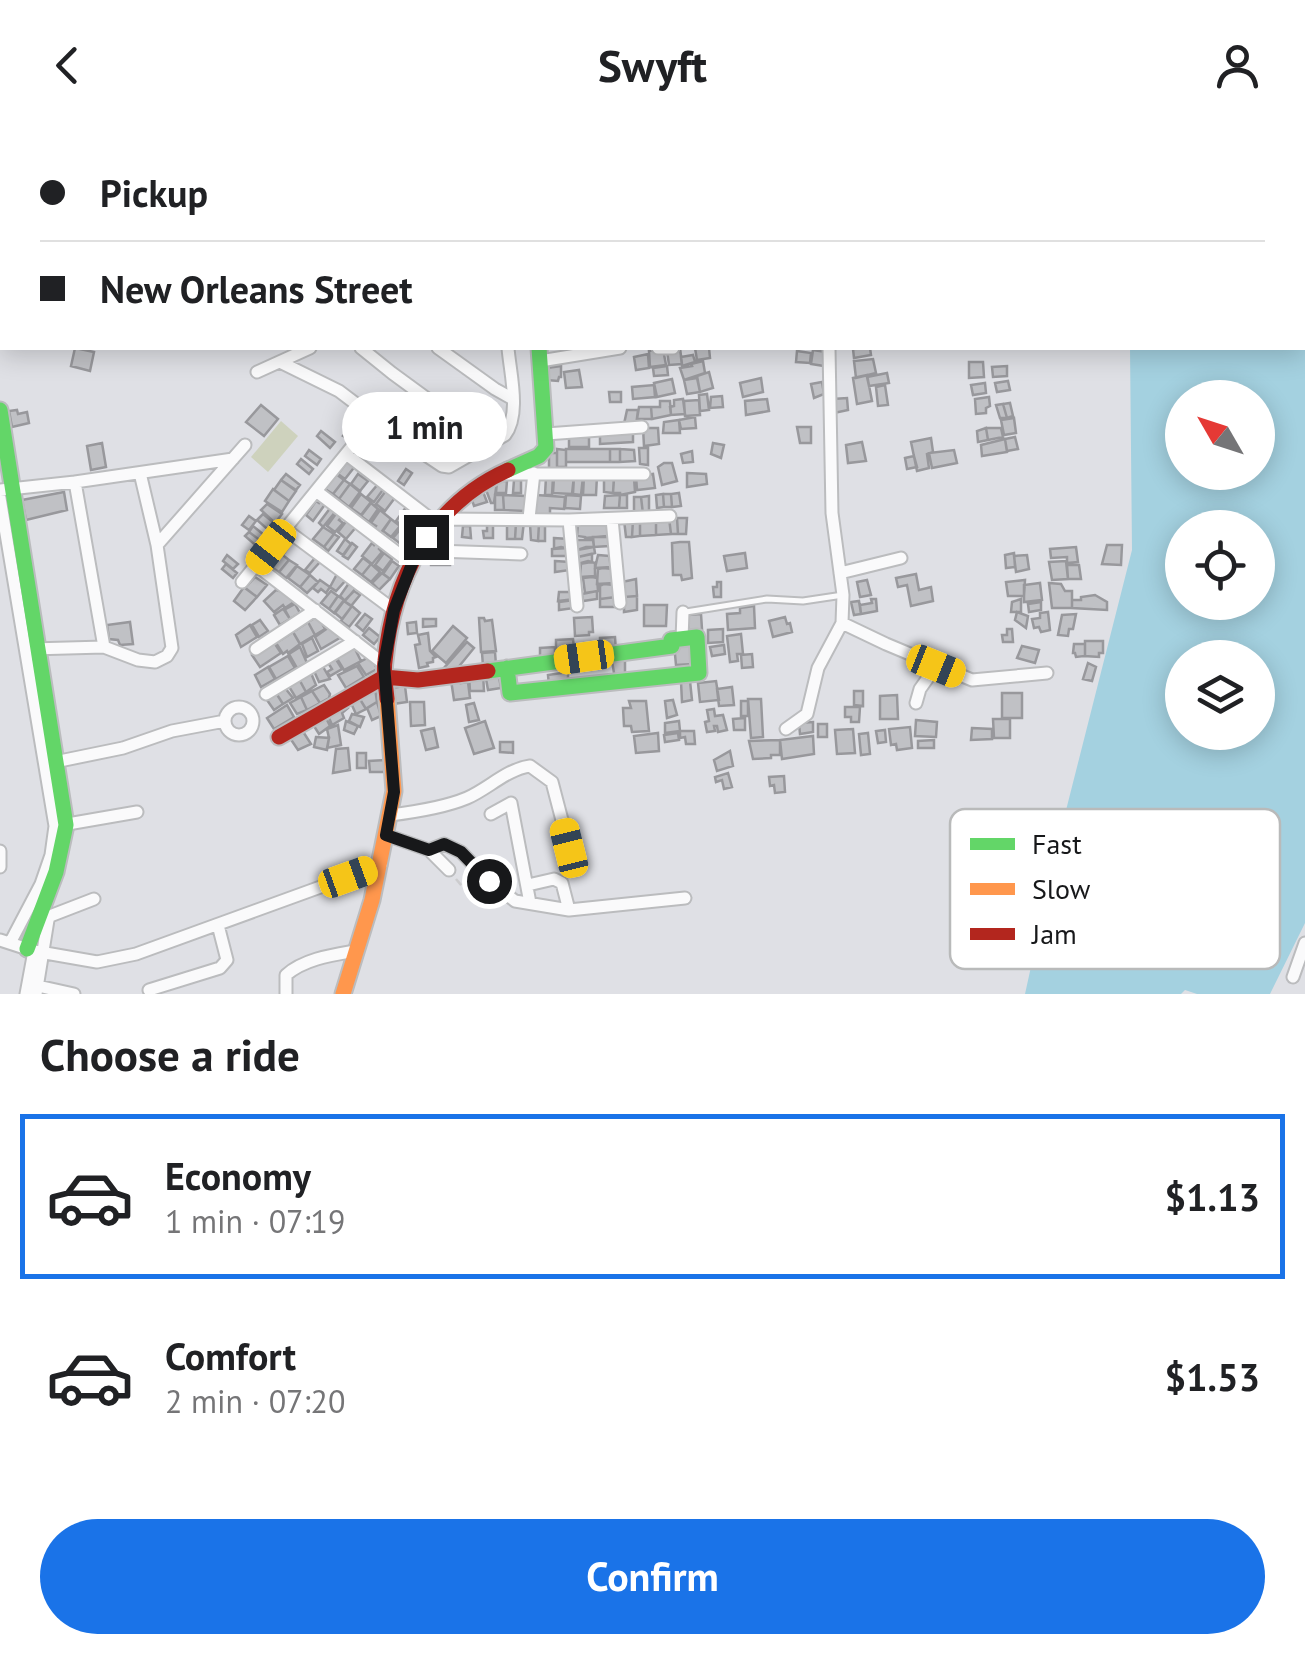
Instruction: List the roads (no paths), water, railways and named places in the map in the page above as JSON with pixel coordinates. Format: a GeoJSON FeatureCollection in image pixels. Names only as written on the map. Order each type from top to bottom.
{"type":"FeatureCollection","features":[{"type":"Feature","properties":{"kind":"street"},"geometry":{"type":"LineString","coordinates":[[257,372],[306,350]]}},
{"type":"Feature","properties":{"kind":"street"},"geometry":{"type":"LineString","coordinates":[[363,350],[489,444]]}},
{"type":"Feature","properties":{"kind":"street"},"geometry":{"type":"LineString","coordinates":[[441,350],[513,398]]}},
{"type":"Feature","properties":{"kind":"street"},"geometry":{"type":"LineString","coordinates":[[280,362],[339,391],[442,466],[452,466],[509,432],[514,411],[508,350]]}},
{"type":"Feature","properties":{"kind":"street"},"geometry":{"type":"LineString","coordinates":[[343,994],[372,900],[394,792],[384,670],[394,610],[412,564],[437,521],[468,493],[546,448],[539,354],[593,350]]}},
{"type":"Feature","properties":{"kind":"street"},"geometry":{"type":"LineString","coordinates":[[786,729],[807,714],[818,668],[842,623],[832,513],[829,350]]}},
{"type":"Feature","properties":{"kind":"street"},"geometry":{"type":"LineString","coordinates":[[0,410],[4,492],[65,840],[52,887],[24,930],[5,942]]}},
{"type":"Feature","properties":{"kind":"street"},"geometry":{"type":"LineString","coordinates":[[546,434],[642,427]]}},
{"type":"Feature","properties":{"kind":"street"},"geometry":{"type":"LineString","coordinates":[[242,582],[360,438]]}},
{"type":"Feature","properties":{"kind":"street"},"geometry":{"type":"LineString","coordinates":[[158,546],[246,445]]}},
{"type":"Feature","properties":{"kind":"street"},"geometry":{"type":"LineString","coordinates":[[346,454],[437,521],[670,516]]}},
{"type":"Feature","properties":{"kind":"street"},"geometry":{"type":"LineString","coordinates":[[4,492],[233,459]]}},
{"type":"Feature","properties":{"kind":"street"},"geometry":{"type":"LineString","coordinates":[[32,649],[104,647],[155,662],[168,656],[172,648],[158,546],[140,473]]}},
{"type":"Feature","properties":{"kind":"street"},"geometry":{"type":"LineString","coordinates":[[499,474],[644,474]]}},
{"type":"Feature","properties":{"kind":"street"},"geometry":{"type":"LineString","coordinates":[[529,518],[534,474]]}},
{"type":"Feature","properties":{"kind":"street"},"geometry":{"type":"LineString","coordinates":[[76,482],[104,647]]}},
{"type":"Feature","properties":{"kind":"street"},"geometry":{"type":"LineString","coordinates":[[316,491],[412,564]]}},
{"type":"Feature","properties":{"kind":"street"},"geometry":{"type":"LineString","coordinates":[[612,519],[620,603]]}},
{"type":"Feature","properties":{"kind":"street"},"geometry":{"type":"LineString","coordinates":[[569,520],[577,606]]}},
{"type":"Feature","properties":{"kind":"street"},"geometry":{"type":"LineString","coordinates":[[285,529],[394,610]]}},
{"type":"Feature","properties":{"kind":"street"},"geometry":{"type":"LineString","coordinates":[[420,548],[521,554]]}},
{"type":"Feature","properties":{"kind":"street"},"geometry":{"type":"LineString","coordinates":[[840,572],[901,558]]}},
{"type":"Feature","properties":{"kind":"street"},"geometry":{"type":"LineString","coordinates":[[256,566],[355,640],[384,670],[418,680],[507,668],[672,646],[672,640],[697,637],[699,672],[510,693],[507,668]]}},
{"type":"Feature","properties":{"kind":"street"},"geometry":{"type":"LineString","coordinates":[[256,648],[316,610]]}},
{"type":"Feature","properties":{"kind":"street"},"geometry":{"type":"LineString","coordinates":[[682,612],[682,639]]}},
{"type":"Feature","properties":{"kind":"street"},"geometry":{"type":"LineString","coordinates":[[842,623],[972,680],[1046,674]]}},
{"type":"Feature","properties":{"kind":"street"},"geometry":{"type":"LineString","coordinates":[[266,694],[355,640]]}},
{"type":"Feature","properties":{"kind":"street"},"geometry":{"type":"LineString","coordinates":[[916,702],[936,666]]}},
{"type":"Feature","properties":{"kind":"street"},"geometry":{"type":"LineString","coordinates":[[278,737],[384,670]]}},
{"type":"Feature","properties":{"kind":"street"},"geometry":{"type":"LineString","coordinates":[[51,762],[124,748],[172,731],[225,722]]}},
{"type":"Feature","properties":{"kind":"street"},"geometry":{"type":"LineString","coordinates":[[390,815],[463,799],[526,765],[554,784],[569,848]]}},
{"type":"Feature","properties":{"kind":"street"},"geometry":{"type":"LineString","coordinates":[[491,814],[511,803],[530,904]]}},
{"type":"Feature","properties":{"kind":"street"},"geometry":{"type":"LineString","coordinates":[[60,825],[137,812]]}},
{"type":"Feature","properties":{"kind":"street"},"geometry":{"type":"LineString","coordinates":[[386,835],[429,850],[450,870]]}},
{"type":"Feature","properties":{"kind":"street"},"geometry":{"type":"LineString","coordinates":[[429,850],[444,844],[461,852],[489,881],[515,900],[530,904],[569,910],[685,898]]}},
{"type":"Feature","properties":{"kind":"street"},"geometry":{"type":"LineString","coordinates":[[0,852],[0,866]]}},
{"type":"Feature","properties":{"kind":"street"},"geometry":{"type":"LineString","coordinates":[[5,942],[98,962],[136,954],[380,865]]}},
{"type":"Feature","properties":{"kind":"street"},"geometry":{"type":"LineString","coordinates":[[528,884],[554,879],[562,883],[569,910]]}},
{"type":"Feature","properties":{"kind":"street"},"geometry":{"type":"LineString","coordinates":[[26,994],[35,951],[50,916],[94,899]]}},
{"type":"Feature","properties":{"kind":"street"},"geometry":{"type":"LineString","coordinates":[[149,990],[225,964],[218,925]]}},
{"type":"Feature","properties":{"kind":"street"},"geometry":{"type":"LineString","coordinates":[[24,930],[35,951],[37,990],[74,994]]}},
{"type":"Feature","properties":{"kind":"street"},"geometry":{"type":"LineString","coordinates":[[1293,977],[1305,943]]}},
{"type":"Feature","properties":{"kind":"street"},"geometry":{"type":"LineString","coordinates":[[286,994],[286,976],[291,970],[355,950]]}},
{"type":"Feature","properties":{"kind":"lane"},"geometry":{"type":"LineString","coordinates":[[682,612],[766,599],[803,601],[842,595]]}},
{"type":"Feature","properties":{"kind":"water"},"geometry":{"type":"Polygon","coordinates":[[[1130,350],[1305,350],[1305,923],[1270,994],[1197,994],[1185,990],[1181,994],[1025,994],[1030,969],[1280,969],[1280,809],[1066,809],[1132,550],[1130,350]]]}}]}
